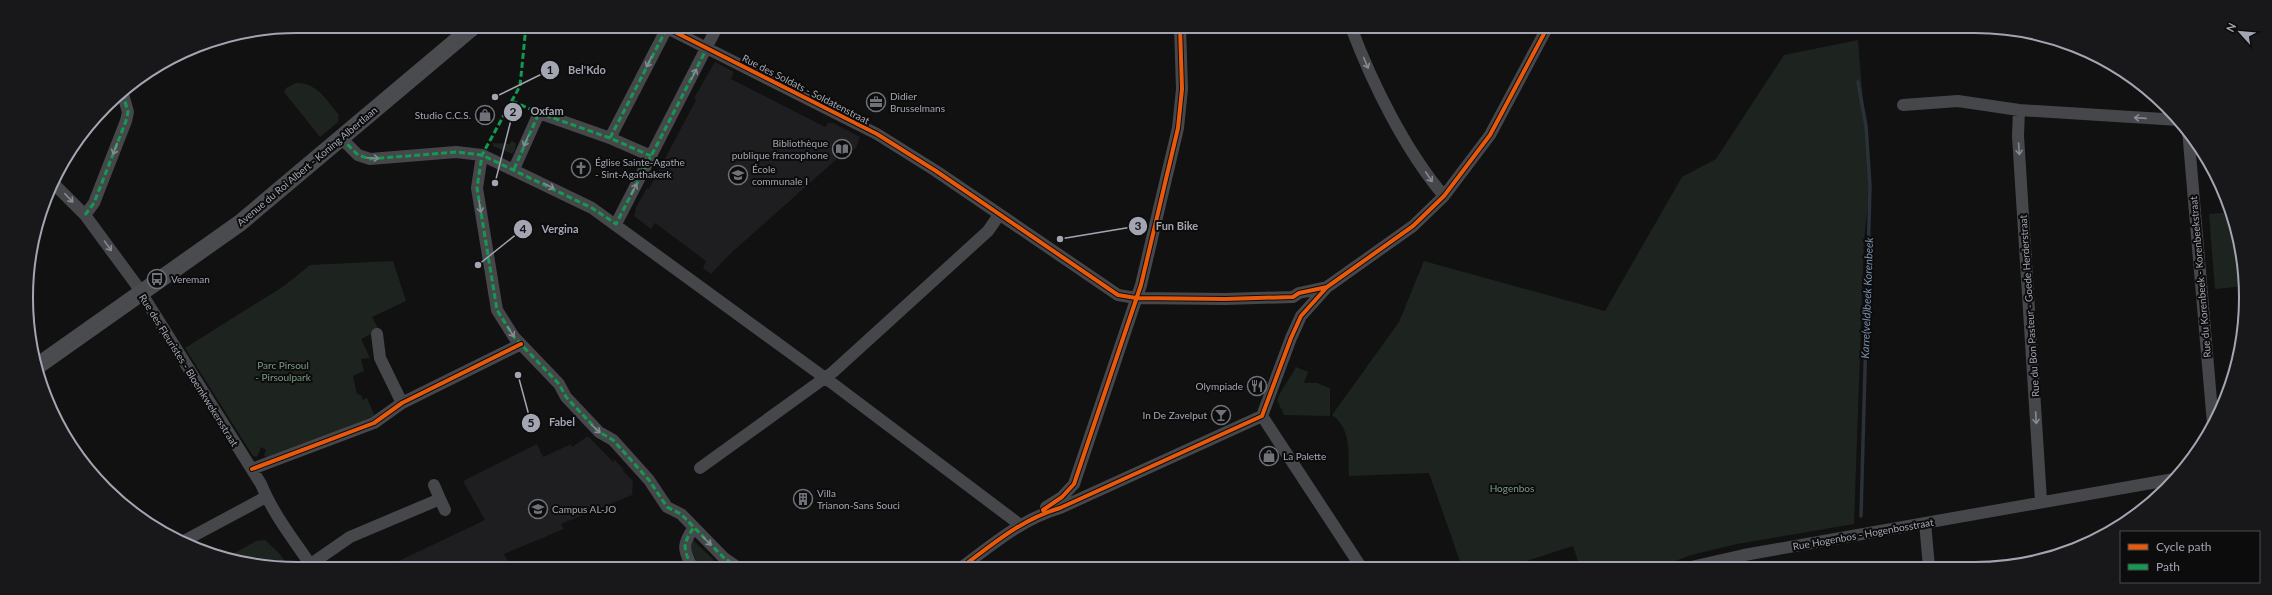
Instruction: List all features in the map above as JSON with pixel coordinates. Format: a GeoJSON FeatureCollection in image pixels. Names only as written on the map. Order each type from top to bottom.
{"type":"FeatureCollection","features":[{"type":"Feature","properties":{"kind":"street","name":"Avenue du Roi Albert - Koning Albertlaan"},"geometry":{"type":"LineString","coordinates":[[41,363],[240,223],[466,33]]}},
{"type":"Feature","properties":{"kind":"street"},"geometry":{"type":"LineString","coordinates":[[610,138],[663,33]]}},
{"type":"Feature","properties":{"kind":"street","name":"Rue des Soldats - Soldatenstraat"},"geometry":{"type":"LineString","coordinates":[[678,33],[876,134],[936,171],[1118,295],[1136,298],[1225,299],[1293,297],[1299,293],[1327,287]]}},
{"type":"Feature","properties":{"kind":"street"},"geometry":{"type":"LineString","coordinates":[[616,224],[714,33]]}},
{"type":"Feature","properties":{"kind":"street"},"geometry":{"type":"LineString","coordinates":[[1040,513],[1046,506],[1062,497],[1074,484],[1136,298],[1178,128],[1182,89],[1180,33]]}},
{"type":"Feature","properties":{"kind":"street"},"geometry":{"type":"LineString","coordinates":[[1354,33],[1379,92],[1418,160],[1444,196]]}},
{"type":"Feature","properties":{"kind":"street"},"geometry":{"type":"LineString","coordinates":[[969,562],[1019,524],[1040,513],[1060,508],[1262,416],[1291,338],[1301,316],[1327,287],[1413,226],[1444,196],[1490,134],[1544,33]]}},
{"type":"Feature","properties":{"kind":"street"},"geometry":{"type":"LineString","coordinates":[[85,215],[94,203],[126,121],[128,112],[124,98]]}},
{"type":"Feature","properties":{"kind":"street"},"geometry":{"type":"LineString","coordinates":[[1903,105],[1958,101],[2019,110],[2170,119]]}},
{"type":"Feature","properties":{"kind":"street","name":"Rue du Bon Pasteur - Goede Herderstraat"},"geometry":{"type":"LineString","coordinates":[[2019,110],[2018,136],[2041,502]]}},
{"type":"Feature","properties":{"kind":"street"},"geometry":{"type":"LineString","coordinates":[[514,169],[539,113],[610,138],[651,156]]}},
{"type":"Feature","properties":{"kind":"street"},"geometry":{"type":"LineString","coordinates":[[341,138],[358,155],[370,159],[456,152],[482,155],[514,169],[592,208],[616,224],[825,378],[1019,524]]}},
{"type":"Feature","properties":{"kind":"street","name":"Rue du Korenbeek - Korenbeekstraat"},"geometry":{"type":"LineString","coordinates":[[2189,144],[2213,412]]}},
{"type":"Feature","properties":{"kind":"street"},"geometry":{"type":"LineString","coordinates":[[482,155],[477,188],[497,310],[521,344],[560,384],[566,397],[599,432],[612,440],[649,480],[658,496],[667,507],[680,514],[730,562]]}},
{"type":"Feature","properties":{"kind":"street","name":"Rue des Fleuristes - Bloemkwekersstraat"},"geometry":{"type":"LineString","coordinates":[[57,187],[85,215],[141,294],[252,469],[261,484],[266,497],[309,562]]}},
{"type":"Feature","properties":{"kind":"street"},"geometry":{"type":"LineString","coordinates":[[700,468],[825,378],[988,231],[999,215]]}},
{"type":"Feature","properties":{"kind":"street"},"geometry":{"type":"LineString","coordinates":[[1293,297],[1301,316]]}},
{"type":"Feature","properties":{"kind":"street"},"geometry":{"type":"LineString","coordinates":[[377,334],[380,358],[402,403]]}},
{"type":"Feature","properties":{"kind":"street"},"geometry":{"type":"LineString","coordinates":[[252,469],[374,423],[402,403],[521,344]]}},
{"type":"Feature","properties":{"kind":"street"},"geometry":{"type":"LineString","coordinates":[[1262,416],[1358,562]]}},
{"type":"Feature","properties":{"kind":"street","name":"Rue Hogenbos - Hogenbosstraat"},"geometry":{"type":"LineString","coordinates":[[1745,561],[1925,523],[2166,480]]}},
{"type":"Feature","properties":{"kind":"street"},"geometry":{"type":"LineString","coordinates":[[1074,484],[1082,491],[1085,497]]}},
{"type":"Feature","properties":{"kind":"street"},"geometry":{"type":"LineString","coordinates":[[315,562],[350,536],[443,504],[434,485]]}},
{"type":"Feature","properties":{"kind":"street"},"geometry":{"type":"LineString","coordinates":[[189,539],[266,497]]}},
{"type":"Feature","properties":{"kind":"street"},"geometry":{"type":"LineString","coordinates":[[1925,523],[1929,562]]}},
{"type":"Feature","properties":{"kind":"street"},"geometry":{"type":"LineString","coordinates":[[690,562],[685,553],[684,541],[694,527]]}},
{"type":"Feature","properties":{"kind":"shaded area","name":"École communale I"},"geometry":{"type":"Polygon","coordinates":[[[715,62],[734,72],[731,79],[825,127],[829,122],[860,137],[856,148],[850,151],[848,149],[730,254],[711,274],[703,268],[706,261],[655,223],[651,229],[634,216],[635,209],[647,188],[649,189],[696,100],[694,98],[715,62]]]}},
{"type":"Feature","properties":{"kind":"shaded area","name":"Campus AL-JO"},"geometry":{"type":"Polygon","coordinates":[[[588,436],[613,462],[615,460],[633,481],[632,495],[561,524],[564,529],[504,554],[508,562],[397,562],[485,520],[463,481],[537,444],[543,457],[571,444],[572,447],[588,436]]]}},
{"type":"Feature","properties":{"kind":"green space","name":"Hogenbos"},"geometry":{"type":"Polygon","coordinates":[[[1858,40],[1870,186],[1864,240],[1854,524],[1737,544],[1691,555],[1673,562],[1578,562],[1573,546],[1523,562],[1460,562],[1429,473],[1349,476],[1348,442],[1343,427],[1332,415],[1399,322],[1424,261],[1605,311],[1682,177],[1716,159],[1784,55],[1858,40]]]}},
{"type":"Feature","properties":{"kind":"green space"},"geometry":{"type":"Polygon","coordinates":[[[296,83],[316,89],[326,98],[339,115],[338,122],[320,137],[284,92],[286,88],[296,83]]]}},
{"type":"Feature","properties":{"kind":"green space"},"geometry":{"type":"Polygon","coordinates":[[[512,141],[516,143],[515,150],[512,154],[493,146],[493,143],[509,144],[512,141]]]}},
{"type":"Feature","properties":{"kind":"green space"},"geometry":{"type":"Polygon","coordinates":[[[2225,213],[2234,246],[2238,287],[2215,289],[2209,214],[2225,213]]]}},
{"type":"Feature","properties":{"kind":"green space","name":"Parc Pirsoul - Pirsoulpark"},"geometry":{"type":"Polygon","coordinates":[[[393,261],[406,301],[372,317],[379,330],[361,339],[370,358],[361,359],[364,371],[353,376],[357,394],[361,395],[363,400],[367,398],[375,417],[267,457],[264,456],[266,450],[261,447],[257,457],[253,456],[185,348],[284,286],[310,265],[393,261]]]}},
{"type":"Feature","properties":{"kind":"green space"},"geometry":{"type":"Polygon","coordinates":[[[1296,367],[1308,372],[1304,383],[1317,383],[1330,388],[1330,416],[1284,415],[1277,400],[1296,367]]]}},
{"type":"Feature","properties":{"kind":"green space"},"geometry":{"type":"Polygon","coordinates":[[[265,540],[279,553],[285,561],[263,560],[233,554],[256,541],[265,540]]]}},
{"type":"Feature","properties":{"kind":"green space"},"geometry":{"type":"Polygon","coordinates":[[[693,540],[713,559],[713,562],[697,562],[688,543],[693,540]]]}},
{"type":"Feature","properties":{"kind":"waterway","name":"Karre(veld)beek Korenbeek"},"geometry":{"type":"LineString","coordinates":[[1858,82],[1866,126],[1870,186],[1861,516]]}},
{"type":"Feature","properties":{"kind":"tram line"},"geometry":{"type":"LineString","coordinates":[[42,366],[242,225],[470,33]]}},
{"type":"Feature","properties":{"kind":"marked path"},"geometry":{"type":"LineString","coordinates":[[525,33],[520,86],[482,155],[477,188],[497,310],[514,337],[559,384],[566,397],[599,432],[613,440],[649,480],[667,507],[681,514],[724,558],[730,562]]}},
{"type":"Feature","properties":{"kind":"marked path"},"geometry":{"type":"LineString","coordinates":[[610,138],[664,33]]}},
{"type":"Feature","properties":{"kind":"marked path"},"geometry":{"type":"LineString","coordinates":[[341,138],[358,155],[370,159],[456,152],[482,155],[592,208],[616,224],[707,48]]}},
{"type":"Feature","properties":{"kind":"marked path"},"geometry":{"type":"LineString","coordinates":[[85,215],[94,203],[126,121],[128,112],[124,98]]}},
{"type":"Feature","properties":{"kind":"marked path"},"geometry":{"type":"LineString","coordinates":[[512,101],[539,113],[610,138],[651,156]]}},
{"type":"Feature","properties":{"kind":"marked path"},"geometry":{"type":"LineString","coordinates":[[514,169],[539,113]]}},
{"type":"Feature","properties":{"kind":"marked path"},"geometry":{"type":"LineString","coordinates":[[690,562],[685,547],[687,538],[694,527]]}},
{"type":"Feature","properties":{"kind":"cycle path"},"geometry":{"type":"LineString","coordinates":[[677,33],[877,134],[936,171],[1118,295],[1136,298],[1225,299],[1293,297],[1299,293],[1327,287]]}},
{"type":"Feature","properties":{"kind":"cycle path"},"geometry":{"type":"LineString","coordinates":[[1043,510],[1062,497],[1074,484],[1141,285],[1178,128],[1182,89],[1180,33]]}},
{"type":"Feature","properties":{"kind":"cycle path"},"geometry":{"type":"LineString","coordinates":[[969,562],[1020,525],[1262,416],[1291,338],[1301,316],[1327,287],[1413,226],[1444,196],[1490,135],[1544,33]]}},
{"type":"Feature","properties":{"kind":"cycle path"},"geometry":{"type":"LineString","coordinates":[[252,469],[374,423],[402,403],[521,344]]}},
{"type":"Feature","properties":{"kind":"place","name":"Bel'Kdo"},"geometry":{"type":"Point","coordinates":[495,97]}},
{"type":"Feature","properties":{"kind":"place","name":"Didier Brusselmans"},"geometry":{"type":"Point","coordinates":[876,102]}},
{"type":"Feature","properties":{"kind":"place","name":"Studio C.C.S."},"geometry":{"type":"Point","coordinates":[485,115]}},
{"type":"Feature","properties":{"kind":"place","name":"Bibliothèque publique francophone"},"geometry":{"type":"Point","coordinates":[842,149]}},
{"type":"Feature","properties":{"kind":"place","name":"Église Sainte-Agathe - Sint-Agathakerk"},"geometry":{"type":"Point","coordinates":[581,168]}},
{"type":"Feature","properties":{"kind":"place","name":"École communale I"},"geometry":{"type":"Point","coordinates":[738,175]}},
{"type":"Feature","properties":{"kind":"place","name":"Oxfam"},"geometry":{"type":"Point","coordinates":[495,183]}},
{"type":"Feature","properties":{"kind":"place","name":"Fun Bike"},"geometry":{"type":"Point","coordinates":[1060,239]}},
{"type":"Feature","properties":{"kind":"place","name":"Vergina"},"geometry":{"type":"Point","coordinates":[478,265]}},
{"type":"Feature","properties":{"kind":"place","name":"Vereman"},"geometry":{"type":"Point","coordinates":[157,279]}},
{"type":"Feature","properties":{"kind":"place","name":"Fabel"},"geometry":{"type":"Point","coordinates":[518,375]}},
{"type":"Feature","properties":{"kind":"place","name":"Olympiade"},"geometry":{"type":"Point","coordinates":[1257,386]}},
{"type":"Feature","properties":{"kind":"place","name":"In De Zavelput"},"geometry":{"type":"Point","coordinates":[1221,415]}},
{"type":"Feature","properties":{"kind":"place","name":"La Palette"},"geometry":{"type":"Point","coordinates":[1269,456]}},
{"type":"Feature","properties":{"kind":"place","name":"Villa Trianon-Sans Souci"},"geometry":{"type":"Point","coordinates":[803,499]}},
{"type":"Feature","properties":{"kind":"place","name":"Campus AL-JO"},"geometry":{"type":"Point","coordinates":[538,509]}}]}
